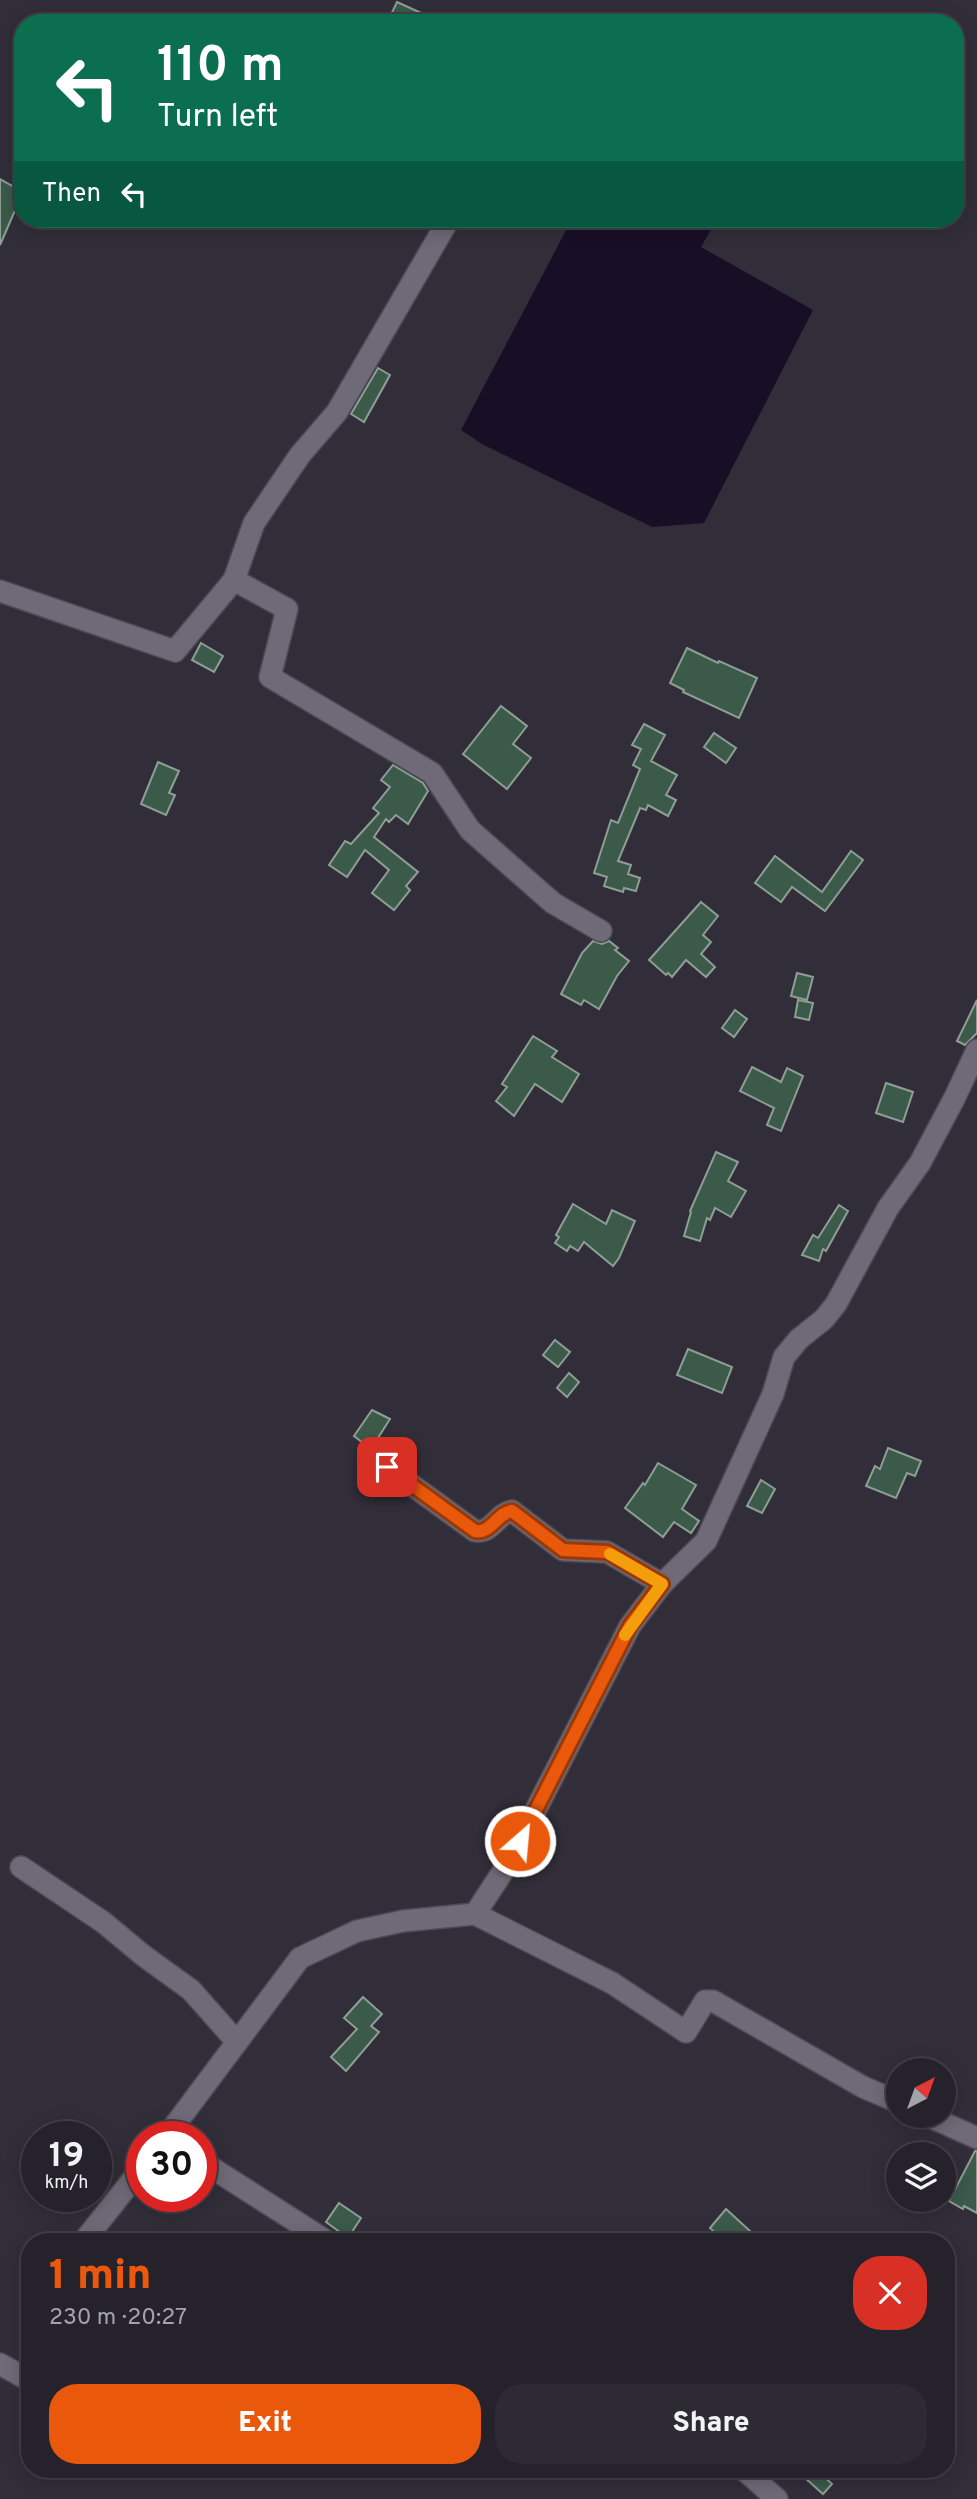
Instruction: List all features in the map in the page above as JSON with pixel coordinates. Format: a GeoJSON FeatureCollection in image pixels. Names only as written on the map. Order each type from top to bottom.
{"type":"FeatureCollection","features":[{"type":"Feature","properties":{"kind":"street"},"geometry":{"type":"LineString","coordinates":[[0,591],[175,651],[234,580],[254,523],[300,456],[337,412],[444,228]]}},
{"type":"Feature","properties":{"kind":"street"},"geometry":{"type":"LineString","coordinates":[[234,580],[286,609],[270,677],[432,773],[470,830],[553,903],[601,931]]}},
{"type":"Feature","properties":{"kind":"street"},"geometry":{"type":"LineString","coordinates":[[475,1914],[509,1862],[630,1626],[662,1584],[706,1541],[762,1419],[784,1357],[799,1339],[824,1319],[835,1304],[888,1208],[920,1163],[977,1050]]}},
{"type":"Feature","properties":{"kind":"street"},"geometry":{"type":"LineString","coordinates":[[387,1467],[475,1531],[485,1530],[507,1511],[512,1511],[563,1550],[607,1552],[662,1584]]}},
{"type":"Feature","properties":{"kind":"street"},"geometry":{"type":"LineString","coordinates":[[21,1867],[103,1922],[191,1990],[237,2042]]}},
{"type":"Feature","properties":{"kind":"street"},"geometry":{"type":"LineString","coordinates":[[178,2121],[300,1958],[357,1931],[403,1921],[475,1914],[612,1983],[687,2032],[705,2001],[713,2001],[863,2087],[886,2097]]}},
{"type":"Feature","properties":{"kind":"street"},"geometry":{"type":"LineString","coordinates":[[955,2128],[977,2138]]}},
{"type":"Feature","properties":{"kind":"street"},"geometry":{"type":"LineString","coordinates":[[217,2171],[314,2233]]}},
{"type":"Feature","properties":{"kind":"street"},"geometry":{"type":"LineString","coordinates":[[90,2233],[126,2188]]}},
{"type":"Feature","properties":{"kind":"street"},"geometry":{"type":"LineString","coordinates":[[0,2364],[21,2377]]}},
{"type":"Feature","properties":{"kind":"street"},"geometry":{"type":"LineString","coordinates":[[753,2478],[777,2499]]}},
{"type":"Feature","properties":{"kind":"shaded area"},"geometry":{"type":"Polygon","coordinates":[[[567,228],[712,228],[701,247],[813,310],[704,523],[652,527],[482,444],[461,430],[567,228]]]}},
{"type":"Feature","properties":{"kind":"building"},"geometry":{"type":"Polygon","coordinates":[[[397,2],[423,14],[391,14],[397,2]]]}},
{"type":"Feature","properties":{"kind":"building"},"geometry":{"type":"Polygon","coordinates":[[[0,179],[14,187],[14,213],[0,245],[0,179]]]}},
{"type":"Feature","properties":{"kind":"building"},"geometry":{"type":"Polygon","coordinates":[[[378,368],[390,375],[364,422],[351,414],[378,368]]]}},
{"type":"Feature","properties":{"kind":"building"},"geometry":{"type":"Polygon","coordinates":[[[201,643],[223,656],[214,672],[192,660],[201,643]]]}},
{"type":"Feature","properties":{"kind":"building"},"geometry":{"type":"Polygon","coordinates":[[[687,648],[757,678],[739,718],[683,692],[684,690],[670,683],[687,648]]]}},
{"type":"Feature","properties":{"kind":"building"},"geometry":{"type":"Polygon","coordinates":[[[501,706],[527,726],[513,744],[531,758],[507,789],[463,754],[501,706]]]}},
{"type":"Feature","properties":{"kind":"building"},"geometry":{"type":"Polygon","coordinates":[[[644,724],[665,735],[651,761],[677,775],[666,795],[676,800],[668,816],[648,805],[646,810],[640,808],[618,861],[631,865],[628,874],[640,878],[636,891],[624,888],[623,892],[604,886],[607,877],[594,873],[611,820],[618,823],[640,769],[633,765],[641,749],[632,745],[644,724]]]}},
{"type":"Feature","properties":{"kind":"building"},"geometry":{"type":"Polygon","coordinates":[[[714,733],[736,748],[726,763],[704,747],[714,733]]]}},
{"type":"Feature","properties":{"kind":"building"},"geometry":{"type":"Polygon","coordinates":[[[158,762],[179,771],[169,793],[175,795],[166,815],[141,804],[158,762]]]}},
{"type":"Feature","properties":{"kind":"building"},"geometry":{"type":"Polygon","coordinates":[[[393,765],[423,783],[428,791],[408,824],[396,815],[389,822],[386,819],[374,837],[418,872],[406,886],[410,890],[394,910],[372,893],[389,870],[365,850],[347,877],[329,865],[345,841],[351,844],[379,813],[373,808],[390,787],[381,780],[393,765]]]}},
{"type":"Feature","properties":{"kind":"building"},"geometry":{"type":"Polygon","coordinates":[[[851,851],[863,860],[825,911],[792,887],[781,902],[755,883],[775,856],[822,892],[851,851]]]}},
{"type":"Feature","properties":{"kind":"building"},"geometry":{"type":"Polygon","coordinates":[[[701,902],[718,916],[703,935],[711,942],[701,954],[715,967],[706,977],[686,960],[672,977],[668,973],[666,975],[649,960],[701,902]]]}},
{"type":"Feature","properties":{"kind":"building"},"geometry":{"type":"Polygon","coordinates":[[[593,941],[602,944],[609,941],[618,948],[615,950],[629,961],[617,976],[599,1009],[584,1000],[581,1005],[561,994],[582,953],[593,941]]]}},
{"type":"Feature","properties":{"kind":"building"},"geometry":{"type":"Polygon","coordinates":[[[797,973],[813,977],[807,1000],[791,996],[797,973]]]}},
{"type":"Feature","properties":{"kind":"building"},"geometry":{"type":"Polygon","coordinates":[[[798,1000],[813,1003],[809,1020],[795,1017],[798,1000]]]}},
{"type":"Feature","properties":{"kind":"building"},"geometry":{"type":"Polygon","coordinates":[[[977,1000],[977,1033],[965,1045],[957,1041],[977,1000]]]}},
{"type":"Feature","properties":{"kind":"building"},"geometry":{"type":"Polygon","coordinates":[[[735,1010],[747,1019],[734,1037],[722,1028],[735,1010]]]}},
{"type":"Feature","properties":{"kind":"building"},"geometry":{"type":"Polygon","coordinates":[[[533,1036],[557,1051],[552,1057],[579,1074],[562,1102],[535,1084],[514,1116],[496,1101],[507,1087],[502,1084],[533,1036]]]}},
{"type":"Feature","properties":{"kind":"building"},"geometry":{"type":"Polygon","coordinates":[[[752,1067],[781,1082],[787,1068],[803,1076],[781,1131],[767,1125],[774,1108],[740,1091],[752,1067]]]}},
{"type":"Feature","properties":{"kind":"building"},"geometry":{"type":"Polygon","coordinates":[[[886,1083],[913,1092],[903,1122],[876,1113],[886,1083]]]}},
{"type":"Feature","properties":{"kind":"building"},"geometry":{"type":"Polygon","coordinates":[[[716,1152],[738,1162],[728,1181],[746,1191],[731,1217],[715,1208],[710,1220],[707,1218],[700,1241],[684,1236],[690,1211],[716,1152]]]}},
{"type":"Feature","properties":{"kind":"building"},"geometry":{"type":"Polygon","coordinates":[[[573,1204],[606,1224],[612,1210],[635,1221],[613,1266],[584,1242],[578,1251],[570,1246],[567,1251],[555,1243],[559,1237],[556,1235],[573,1204]]]}},
{"type":"Feature","properties":{"kind":"building"},"geometry":{"type":"Polygon","coordinates":[[[839,1205],[848,1211],[826,1251],[823,1249],[819,1261],[802,1255],[813,1235],[818,1238],[839,1205]]]}},
{"type":"Feature","properties":{"kind":"building"},"geometry":{"type":"Polygon","coordinates":[[[555,1340],[570,1352],[558,1367],[543,1355],[555,1340]]]}},
{"type":"Feature","properties":{"kind":"building"},"geometry":{"type":"Polygon","coordinates":[[[688,1349],[732,1367],[722,1393],[677,1375],[688,1349]]]}},
{"type":"Feature","properties":{"kind":"building"},"geometry":{"type":"Polygon","coordinates":[[[569,1373],[579,1382],[567,1397],[557,1388],[569,1373]]]}},
{"type":"Feature","properties":{"kind":"building"},"geometry":{"type":"Polygon","coordinates":[[[372,1410],[390,1419],[371,1449],[354,1436],[372,1410]]]}},
{"type":"Feature","properties":{"kind":"building"},"geometry":{"type":"Polygon","coordinates":[[[888,1448],[921,1461],[915,1476],[907,1473],[896,1498],[866,1486],[875,1466],[880,1469],[888,1448]]]}},
{"type":"Feature","properties":{"kind":"building"},"geometry":{"type":"Polygon","coordinates":[[[658,1463],[696,1485],[682,1509],[699,1521],[691,1533],[674,1522],[663,1537],[625,1508],[643,1483],[645,1485],[658,1463]]]}},
{"type":"Feature","properties":{"kind":"building"},"geometry":{"type":"Polygon","coordinates":[[[761,1480],[775,1489],[762,1513],[747,1506],[761,1480]]]}},
{"type":"Feature","properties":{"kind":"building"},"geometry":{"type":"Polygon","coordinates":[[[363,1997],[382,2014],[371,2026],[379,2032],[346,2071],[331,2057],[357,2029],[344,2018],[363,1997]]]}},
{"type":"Feature","properties":{"kind":"building"},"geometry":{"type":"Polygon","coordinates":[[[977,2151],[977,2213],[956,2205],[956,2188],[977,2151]]]}},
{"type":"Feature","properties":{"kind":"building"},"geometry":{"type":"Polygon","coordinates":[[[339,2203],[361,2218],[351,2233],[341,2233],[326,2222],[339,2203]]]}},
{"type":"Feature","properties":{"kind":"building"},"geometry":{"type":"Polygon","coordinates":[[[726,2209],[752,2233],[715,2233],[710,2228],[726,2209]]]}},
{"type":"Feature","properties":{"kind":"building"},"geometry":{"type":"Polygon","coordinates":[[[805,2478],[826,2478],[832,2484],[823,2494],[805,2478]]]}},
{"type":"Feature","properties":{"kind":"slow traffic"},"geometry":{"type":"LineString","coordinates":[[610,1554],[662,1584],[625,1635]]}},
{"type":"Feature","properties":{"kind":"route"},"geometry":{"type":"LineString","coordinates":[[387,1467],[475,1531],[485,1530],[507,1511],[512,1511],[563,1550],[607,1552],[662,1584],[630,1626],[520,1841]]}}]}
